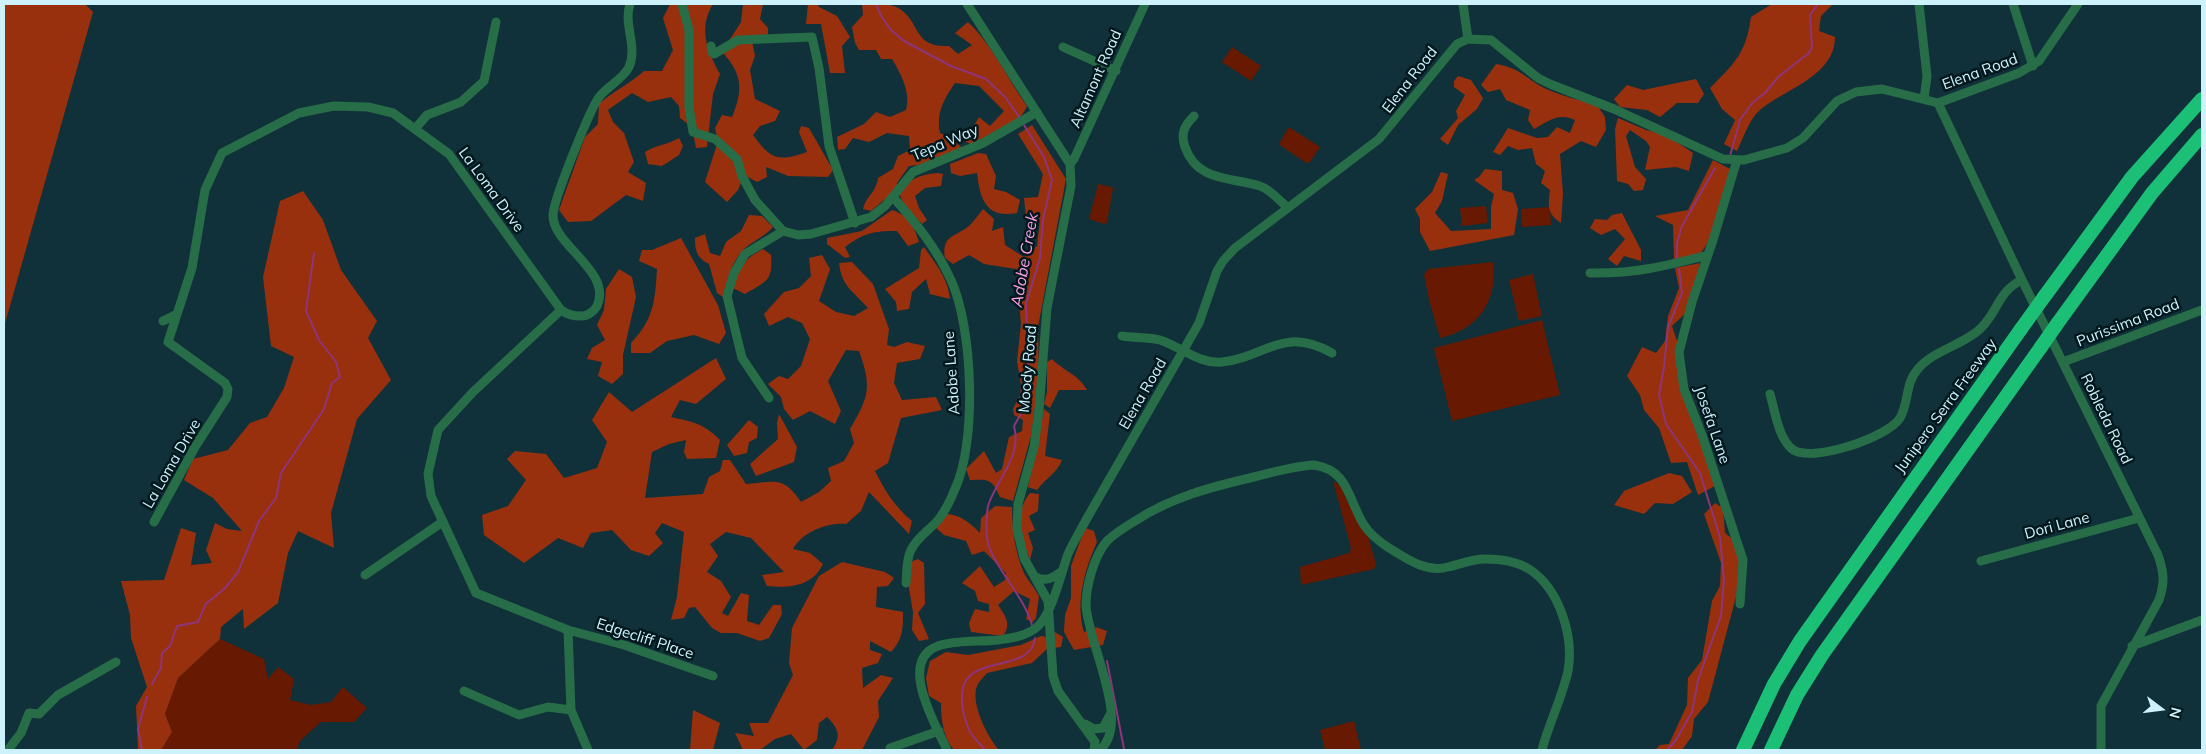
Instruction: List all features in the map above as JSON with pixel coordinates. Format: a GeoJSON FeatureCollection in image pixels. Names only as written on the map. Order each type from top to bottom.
{"type":"FeatureCollection","features":[{"type":"Feature","properties":{"kind":"highway","name":"Junipero Serra Freeway"},"geometry":{"type":"LineString","coordinates":[[1743,750],[1774,684],[1800,641],[2021,329],[2132,178],[2202,99]]}},
{"type":"Feature","properties":{"kind":"highway"},"geometry":{"type":"LineString","coordinates":[[1771,750],[1797,695],[1822,655],[2152,193],[2202,135]]}},
{"type":"Feature","properties":{"kind":"street"},"geometry":{"type":"LineString","coordinates":[[588,750],[570,710],[568,630],[476,592],[441,523],[430,496],[428,474],[438,430],[472,392],[561,310],[567,315],[585,316],[595,309],[600,298],[599,282],[559,231],[553,217],[558,197],[598,97],[629,69],[633,54],[627,13],[630,4]]}},
{"type":"Feature","properties":{"kind":"street"},"geometry":{"type":"LineString","coordinates":[[682,4],[689,30],[689,107],[693,132],[715,139],[737,160],[742,176],[756,200],[783,231],[744,254],[734,273],[727,296],[742,358],[769,398]]}},
{"type":"Feature","properties":{"kind":"street"},"geometry":{"type":"LineString","coordinates":[[967,4],[1070,164]]}},
{"type":"Feature","properties":{"kind":"street","name":"Altamont Road"},"geometry":{"type":"LineString","coordinates":[[1070,164],[1116,71],[1145,4]]}},
{"type":"Feature","properties":{"kind":"street"},"geometry":{"type":"LineString","coordinates":[[1463,4],[1468,39]]}},
{"type":"Feature","properties":{"kind":"street"},"geometry":{"type":"LineString","coordinates":[[1919,4],[1927,76],[1924,99]]}},
{"type":"Feature","properties":{"kind":"street"},"geometry":{"type":"LineString","coordinates":[[2013,4],[2033,66]]}},
{"type":"Feature","properties":{"kind":"street","name":"Elena Road"},"geometry":{"type":"LineString","coordinates":[[1094,750],[1095,742],[1058,691],[1053,676],[1048,609],[1062,571],[1086,520],[1199,323],[1223,260],[1235,248],[1379,139],[1457,44],[1468,39],[1491,40],[1538,78],[1550,84],[1614,109],[1723,159],[1737,160],[1769,154],[1787,148],[1802,138],[1837,101],[1856,92],[1882,89],[1938,103],[2033,66],[2054,42],[2078,4]]}},
{"type":"Feature","properties":{"kind":"street"},"geometry":{"type":"LineString","coordinates":[[415,129],[428,115],[461,102],[484,81],[496,22]]}},
{"type":"Feature","properties":{"kind":"street"},"geometry":{"type":"LineString","coordinates":[[711,46],[714,54],[738,40],[812,37],[819,68],[829,146],[855,223]]}},
{"type":"Feature","properties":{"kind":"street"},"geometry":{"type":"LineString","coordinates":[[1063,47],[1116,71]]}},
{"type":"Feature","properties":{"kind":"street","name":"Robleda Road"},"geometry":{"type":"LineString","coordinates":[[1938,103],[2022,280],[2158,555],[2164,572],[2164,587],[2159,600],[2132,646],[2101,706],[2102,750]]}},
{"type":"Feature","properties":{"kind":"street","name":"La Loma Drive"},"geometry":{"type":"LineString","coordinates":[[154,522],[195,447],[224,406],[228,389],[225,383],[168,342],[175,315],[192,268],[205,190],[222,153],[300,113],[334,106],[383,109],[402,118],[449,154],[561,310]]}},
{"type":"Feature","properties":{"kind":"street","name":"Tepa Way"},"geometry":{"type":"LineString","coordinates":[[783,231],[798,235],[811,234],[855,223],[870,217],[893,197],[913,172],[983,143],[1037,112]]}},
{"type":"Feature","properties":{"kind":"street"},"geometry":{"type":"LineString","coordinates":[[1194,116],[1184,126],[1183,132],[1184,145],[1195,165],[1215,176],[1262,186],[1288,208]]}},
{"type":"Feature","properties":{"kind":"street","name":"Josefa Lane"},"geometry":{"type":"LineString","coordinates":[[1737,160],[1692,302],[1681,343],[1680,370],[1684,389],[1702,435],[1743,560],[1740,604]]}},
{"type":"Feature","properties":{"kind":"street","name":"Moody Road"},"geometry":{"type":"LineString","coordinates":[[1048,609],[1045,595],[1024,558],[1017,529],[1018,504],[1034,448],[1047,308],[1071,186],[1070,164]]}},
{"type":"Feature","properties":{"kind":"street","name":"Adobe Lane"},"geometry":{"type":"LineString","coordinates":[[893,197],[924,233],[952,282],[963,326],[969,379],[968,435],[964,465],[955,489],[939,519],[910,550],[906,583]]}},
{"type":"Feature","properties":{"kind":"street"},"geometry":{"type":"LineString","coordinates":[[1590,273],[1622,274],[1648,270],[1708,255]]}},
{"type":"Feature","properties":{"kind":"street"},"geometry":{"type":"LineString","coordinates":[[1770,394],[1783,437],[1792,449],[1801,453],[1811,455],[1823,454],[1881,432],[1900,419],[1911,379],[1918,368],[1968,340],[1982,328],[2008,288],[2022,280]]}},
{"type":"Feature","properties":{"kind":"street","name":"Purissima Road"},"geometry":{"type":"LineString","coordinates":[[2063,362],[2202,310]]}},
{"type":"Feature","properties":{"kind":"street"},"geometry":{"type":"LineString","coordinates":[[163,321],[175,315]]}},
{"type":"Feature","properties":{"kind":"street"},"geometry":{"type":"LineString","coordinates":[[1122,336],[1160,340],[1183,352],[1218,362],[1234,361],[1276,343],[1292,342],[1317,346],[1332,353]]}},
{"type":"Feature","properties":{"kind":"street"},"geometry":{"type":"LineString","coordinates":[[1100,750],[1110,735],[1110,715],[1106,684],[1088,623],[1086,604],[1093,571],[1108,540],[1154,509],[1194,491],[1314,465],[1326,468],[1337,474],[1368,530],[1382,543],[1414,562],[1427,568],[1438,569],[1478,560],[1505,561],[1530,570],[1547,587],[1564,620],[1569,661],[1565,682],[1542,750]]}},
{"type":"Feature","properties":{"kind":"street","name":"Dori Lane"},"geometry":{"type":"LineString","coordinates":[[1981,560],[2139,518]]}},
{"type":"Feature","properties":{"kind":"street"},"geometry":{"type":"LineString","coordinates":[[365,575],[441,523]]}},
{"type":"Feature","properties":{"kind":"street"},"geometry":{"type":"LineString","coordinates":[[1032,574],[1040,580],[1046,580],[1062,571]]}},
{"type":"Feature","properties":{"kind":"street"},"geometry":{"type":"LineString","coordinates":[[1026,634],[1039,626],[1048,609]]}},
{"type":"Feature","properties":{"kind":"street"},"geometry":{"type":"LineString","coordinates":[[2132,646],[2202,620]]}},
{"type":"Feature","properties":{"kind":"street","name":"Edgecliff Place"},"geometry":{"type":"LineString","coordinates":[[568,630],[624,645],[713,676]]}},
{"type":"Feature","properties":{"kind":"street"},"geometry":{"type":"LineString","coordinates":[[947,750],[921,689],[918,676],[920,664],[926,653],[943,645],[1000,639],[1026,634],[1050,634]]}},
{"type":"Feature","properties":{"kind":"street"},"geometry":{"type":"LineString","coordinates":[[8,750],[21,733],[29,713],[39,714],[58,694],[116,662]]}},
{"type":"Feature","properties":{"kind":"street"},"geometry":{"type":"LineString","coordinates":[[464,691],[519,716],[548,707],[570,710]]}},
{"type":"Feature","properties":{"kind":"street"},"geometry":{"type":"LineString","coordinates":[[1080,720],[1089,728],[1098,729],[1106,724],[1110,715]]}},
{"type":"Feature","properties":{"kind":"street"},"geometry":{"type":"LineString","coordinates":[[890,748],[939,731]]}},
{"type":"Feature","properties":{"kind":"shaded area"},"geometry":{"type":"Polygon","coordinates":[[[4,4],[85,4],[93,12],[4,327],[4,4]]]}},
{"type":"Feature","properties":{"kind":"shaded area"},"geometry":{"type":"Polygon","coordinates":[[[670,4],[713,4],[708,13],[705,31],[711,57],[720,74],[713,94],[707,147],[696,148],[692,127],[680,118],[679,106],[671,97],[648,102],[632,93],[608,110],[613,122],[624,133],[634,162],[628,172],[646,183],[643,201],[626,195],[591,221],[568,222],[559,210],[585,137],[598,124],[599,104],[644,71],[662,71],[673,50],[663,18],[670,4]]]}},
{"type":"Feature","properties":{"kind":"shaded area"},"geometry":{"type":"Polygon","coordinates":[[[743,4],[763,4],[760,19],[768,28],[768,36],[752,41],[755,56],[750,70],[755,99],[780,111],[775,121],[760,126],[753,135],[770,154],[782,158],[807,152],[799,132],[801,126],[809,128],[833,170],[828,177],[788,176],[766,167],[767,177],[757,182],[744,175],[738,190],[727,202],[705,182],[718,141],[715,128],[722,115],[732,117],[738,99],[739,83],[737,75],[722,52],[741,22],[743,4]]]}},
{"type":"Feature","properties":{"kind":"shaded area"},"geometry":{"type":"Polygon","coordinates":[[[808,4],[818,4],[819,7],[837,16],[850,37],[842,46],[845,73],[830,73],[821,24],[806,24],[808,4]]]}},
{"type":"Feature","properties":{"kind":"shaded area"},"geometry":{"type":"Polygon","coordinates":[[[862,4],[886,4],[900,9],[907,15],[923,39],[937,46],[949,46],[958,54],[972,45],[955,33],[968,22],[985,41],[1027,106],[1023,114],[1011,126],[975,147],[965,141],[979,117],[990,126],[1004,111],[979,86],[955,83],[942,106],[939,126],[940,133],[953,139],[961,147],[959,154],[935,163],[909,166],[897,183],[896,194],[885,199],[871,211],[863,209],[878,178],[893,169],[898,156],[910,150],[909,136],[887,133],[869,142],[853,138],[845,149],[838,150],[837,137],[864,124],[876,112],[890,117],[906,110],[907,104],[904,84],[892,59],[881,59],[876,50],[859,50],[855,43],[852,27],[863,15],[862,4]]]}},
{"type":"Feature","properties":{"kind":"shaded area"},"geometry":{"type":"Polygon","coordinates":[[[1772,4],[1833,4],[1821,16],[1819,31],[1835,37],[1833,50],[1827,62],[1818,72],[1770,102],[1756,114],[1749,124],[1737,151],[1724,144],[1735,120],[1722,109],[1710,88],[1738,57],[1746,40],[1751,17],[1772,4]]]}},
{"type":"Feature","properties":{"kind":"shaded area"},"geometry":{"type":"Polygon","coordinates":[[[1232,47],[1261,66],[1251,81],[1222,62],[1232,47]]]}},
{"type":"Feature","properties":{"kind":"shaded area"},"geometry":{"type":"Polygon","coordinates":[[[1496,64],[1516,70],[1550,91],[1597,105],[1605,117],[1606,130],[1596,147],[1581,141],[1560,154],[1563,194],[1561,223],[1551,213],[1549,205],[1550,190],[1541,183],[1545,171],[1536,164],[1532,148],[1518,150],[1508,146],[1500,155],[1493,152],[1508,128],[1537,138],[1548,137],[1557,127],[1570,133],[1575,120],[1559,117],[1534,129],[1528,120],[1530,110],[1506,100],[1500,89],[1488,92],[1481,85],[1496,64]]]}},
{"type":"Feature","properties":{"kind":"shaded area"},"geometry":{"type":"Polygon","coordinates":[[[1458,76],[1471,80],[1483,98],[1477,109],[1458,125],[1448,145],[1440,139],[1458,118],[1456,111],[1465,95],[1454,87],[1454,81],[1458,76]]]}},
{"type":"Feature","properties":{"kind":"shaded area"},"geometry":{"type":"Polygon","coordinates":[[[1696,79],[1704,94],[1698,103],[1677,103],[1660,117],[1647,110],[1620,107],[1614,99],[1627,85],[1643,90],[1696,79]]]}},
{"type":"Feature","properties":{"kind":"shaded area"},"geometry":{"type":"Polygon","coordinates":[[[1618,118],[1646,130],[1665,134],[1693,153],[1689,171],[1676,167],[1645,170],[1650,147],[1646,141],[1630,130],[1626,136],[1635,167],[1646,179],[1643,190],[1634,191],[1628,184],[1617,181],[1615,129],[1618,118]]]}},
{"type":"Feature","properties":{"kind":"shaded area"},"geometry":{"type":"Polygon","coordinates":[[[1032,125],[1066,179],[1038,327],[1039,379],[1031,436],[1013,501],[1000,497],[995,487],[989,481],[970,480],[966,469],[984,451],[996,473],[1002,469],[1009,437],[1022,431],[1023,420],[1014,415],[1013,409],[1020,395],[1021,385],[1017,361],[1021,324],[1016,269],[984,264],[969,255],[953,264],[945,258],[944,250],[948,240],[970,225],[983,209],[994,219],[992,231],[1003,227],[1005,245],[1024,257],[1037,246],[1040,220],[1026,217],[1024,198],[1038,197],[1043,174],[1018,134],[1032,125]]]}},
{"type":"Feature","properties":{"kind":"shaded area"},"geometry":{"type":"Polygon","coordinates":[[[1289,127],[1320,147],[1310,162],[1306,163],[1280,145],[1289,127]]]}},
{"type":"Feature","properties":{"kind":"shaded area"},"geometry":{"type":"Polygon","coordinates":[[[679,138],[683,146],[679,155],[662,166],[648,164],[645,152],[679,138]]]}},
{"type":"Feature","properties":{"kind":"shaded area"},"geometry":{"type":"Polygon","coordinates":[[[978,153],[986,154],[996,176],[994,189],[1006,192],[1020,200],[1017,213],[998,213],[986,205],[980,191],[977,173],[960,176],[951,173],[950,164],[978,153]]]}},
{"type":"Feature","properties":{"kind":"shaded area"},"geometry":{"type":"Polygon","coordinates":[[[1713,160],[1730,169],[1714,229],[1703,250],[1697,256],[1674,260],[1673,225],[1655,216],[1688,210],[1713,160]]]}},
{"type":"Feature","properties":{"kind":"shaded area"},"geometry":{"type":"Polygon","coordinates":[[[1485,169],[1502,171],[1502,190],[1513,193],[1518,209],[1514,235],[1430,251],[1420,232],[1420,219],[1415,209],[1432,192],[1441,172],[1448,174],[1442,201],[1435,213],[1451,231],[1491,229],[1491,207],[1494,194],[1474,180],[1485,169]]]}},
{"type":"Feature","properties":{"kind":"shaded area"},"geometry":{"type":"Polygon","coordinates":[[[937,173],[943,174],[941,186],[925,188],[915,196],[919,208],[927,220],[922,224],[905,205],[899,191],[916,178],[937,173]]]}},
{"type":"Feature","properties":{"kind":"shaded area"},"geometry":{"type":"Polygon","coordinates":[[[1098,184],[1112,187],[1113,189],[1107,222],[1104,224],[1089,219],[1098,184]]]}},
{"type":"Feature","properties":{"kind":"shaded area"},"geometry":{"type":"Polygon","coordinates":[[[303,191],[323,220],[341,270],[377,321],[368,338],[391,380],[357,419],[331,513],[334,548],[298,531],[288,553],[278,603],[244,629],[243,609],[221,627],[220,639],[178,678],[165,714],[172,732],[161,750],[138,750],[136,706],[147,687],[131,638],[130,615],[121,581],[164,580],[181,528],[196,533],[191,565],[212,563],[206,550],[215,523],[227,529],[242,531],[213,498],[184,480],[193,459],[228,450],[250,423],[267,417],[284,388],[294,357],[271,346],[263,277],[280,201],[303,191]]]}},
{"type":"Feature","properties":{"kind":"shaded area"},"geometry":{"type":"Polygon","coordinates":[[[1486,206],[1488,223],[1462,226],[1460,208],[1486,206]]]}},
{"type":"Feature","properties":{"kind":"shaded area"},"geometry":{"type":"Polygon","coordinates":[[[1550,207],[1551,225],[1522,227],[1521,209],[1550,207]]]}},
{"type":"Feature","properties":{"kind":"shaded area"},"geometry":{"type":"Polygon","coordinates":[[[892,210],[898,212],[910,222],[919,242],[908,246],[897,231],[875,232],[863,236],[845,247],[850,257],[845,258],[827,244],[827,238],[862,231],[892,210]]]}},
{"type":"Feature","properties":{"kind":"shaded area"},"geometry":{"type":"Polygon","coordinates":[[[1622,213],[1641,250],[1641,261],[1624,256],[1617,266],[1608,259],[1625,239],[1615,229],[1601,235],[1590,228],[1595,219],[1607,220],[1612,215],[1622,213]]]}},
{"type":"Feature","properties":{"kind":"shaded area"},"geometry":{"type":"Polygon","coordinates":[[[749,215],[762,216],[773,227],[766,234],[747,246],[740,254],[730,272],[723,297],[717,293],[709,264],[698,254],[695,238],[705,234],[710,253],[720,256],[726,242],[741,231],[749,215]]]}},
{"type":"Feature","properties":{"kind":"shaded area"},"geometry":{"type":"Polygon","coordinates":[[[681,238],[718,305],[726,333],[719,344],[694,335],[667,341],[650,353],[631,353],[631,343],[649,317],[655,291],[657,269],[639,261],[642,250],[652,250],[681,238]]]}},
{"type":"Feature","properties":{"kind":"shaded area"},"geometry":{"type":"Polygon","coordinates":[[[924,247],[937,265],[947,284],[950,299],[930,294],[926,279],[912,292],[909,309],[897,311],[896,302],[885,289],[919,268],[921,250],[924,247]]]}},
{"type":"Feature","properties":{"kind":"shaded area"},"geometry":{"type":"Polygon","coordinates":[[[763,249],[771,255],[771,271],[767,280],[745,294],[733,288],[743,264],[751,256],[763,249]]]}},
{"type":"Feature","properties":{"kind":"shaded area"},"geometry":{"type":"Polygon","coordinates":[[[822,255],[830,269],[819,301],[836,312],[854,316],[868,308],[849,288],[840,271],[839,263],[852,262],[873,284],[889,329],[887,345],[894,347],[907,342],[925,346],[920,359],[897,363],[894,383],[902,400],[936,397],[942,410],[901,418],[888,463],[875,471],[891,498],[912,521],[909,534],[869,492],[861,511],[846,524],[816,529],[797,543],[793,549],[810,553],[823,564],[818,572],[806,582],[791,586],[775,587],[767,586],[762,575],[784,572],[751,538],[726,532],[710,544],[718,556],[707,572],[721,581],[731,597],[722,613],[728,616],[741,593],[749,595],[747,621],[759,625],[773,605],[781,605],[782,614],[769,638],[760,641],[737,633],[721,633],[712,628],[695,607],[689,608],[684,618],[671,620],[677,597],[684,532],[662,523],[655,533],[663,543],[649,556],[631,550],[612,530],[591,533],[583,548],[558,538],[524,563],[484,535],[482,515],[508,506],[526,480],[507,459],[515,451],[546,454],[564,478],[597,468],[607,442],[592,420],[609,392],[632,412],[716,358],[726,379],[696,404],[680,400],[671,417],[697,424],[714,434],[720,440],[716,458],[687,459],[684,452],[686,440],[669,444],[652,452],[645,498],[703,494],[709,477],[720,471],[723,460],[730,460],[746,484],[778,482],[795,493],[801,502],[819,492],[831,481],[828,468],[844,461],[854,443],[850,429],[865,400],[867,383],[859,351],[846,350],[828,381],[841,411],[835,424],[810,411],[793,420],[784,409],[781,397],[768,384],[779,376],[788,379],[801,366],[810,339],[802,323],[788,317],[769,326],[764,314],[784,292],[799,288],[811,276],[809,258],[822,255]]]}},
{"type":"Feature","properties":{"kind":"shaded area"},"geometry":{"type":"Polygon","coordinates":[[[1493,262],[1494,276],[1492,289],[1483,312],[1465,328],[1440,338],[1424,275],[1428,269],[1493,262]]]}},
{"type":"Feature","properties":{"kind":"shaded area"},"geometry":{"type":"Polygon","coordinates":[[[1700,263],[1690,309],[1672,326],[1678,344],[1677,362],[1715,486],[1698,495],[1687,462],[1671,463],[1659,428],[1644,410],[1640,395],[1627,376],[1642,347],[1656,353],[1665,341],[1668,316],[1679,288],[1675,268],[1700,263]]]}},
{"type":"Feature","properties":{"kind":"shaded area"},"geometry":{"type":"Polygon","coordinates":[[[619,269],[632,277],[636,297],[623,355],[623,374],[612,384],[598,376],[602,362],[587,359],[592,348],[605,340],[597,325],[604,310],[606,289],[619,269]]]}},
{"type":"Feature","properties":{"kind":"shaded area"},"geometry":{"type":"Polygon","coordinates":[[[1533,274],[1542,316],[1519,321],[1509,280],[1533,274]]]}},
{"type":"Feature","properties":{"kind":"shaded area"},"geometry":{"type":"Polygon","coordinates":[[[1542,320],[1560,395],[1452,421],[1434,348],[1542,320]]]}},
{"type":"Feature","properties":{"kind":"shaded area"},"geometry":{"type":"Polygon","coordinates":[[[1052,359],[1075,376],[1087,390],[1059,390],[1050,408],[1044,404],[1047,392],[1047,362],[1052,359]]]}},
{"type":"Feature","properties":{"kind":"shaded area"},"geometry":{"type":"Polygon","coordinates":[[[1044,409],[1050,414],[1045,456],[1062,460],[1058,468],[1037,490],[1028,487],[1044,409]]]}},
{"type":"Feature","properties":{"kind":"shaded area"},"geometry":{"type":"Polygon","coordinates":[[[779,414],[797,447],[794,462],[756,476],[750,464],[778,439],[777,423],[779,414]]]}},
{"type":"Feature","properties":{"kind":"shaded area"},"geometry":{"type":"Polygon","coordinates":[[[749,420],[758,427],[757,438],[749,442],[747,453],[734,456],[727,445],[749,420]]]}},
{"type":"Feature","properties":{"kind":"shaded area"},"geometry":{"type":"Polygon","coordinates":[[[1669,473],[1682,476],[1692,492],[1673,504],[1655,503],[1644,514],[1614,505],[1624,491],[1669,473]]]}},
{"type":"Feature","properties":{"kind":"shaded area"},"geometry":{"type":"Polygon","coordinates":[[[1333,481],[1341,486],[1350,507],[1368,536],[1376,564],[1374,569],[1301,585],[1300,567],[1349,553],[1351,548],[1333,481]]]}},
{"type":"Feature","properties":{"kind":"shaded area"},"geometry":{"type":"Polygon","coordinates":[[[1030,493],[1039,494],[1038,511],[1029,516],[1035,530],[1028,533],[1033,548],[1030,560],[1021,534],[1020,518],[1024,501],[1030,493]]]}},
{"type":"Feature","properties":{"kind":"shaded area"},"geometry":{"type":"Polygon","coordinates":[[[1715,503],[1723,508],[1725,533],[1735,541],[1740,560],[1740,582],[1708,702],[1694,719],[1692,736],[1682,750],[1655,750],[1660,745],[1669,744],[1687,705],[1688,678],[1702,660],[1712,601],[1720,586],[1721,563],[1704,514],[1715,503]]]}},
{"type":"Feature","properties":{"kind":"shaded area"},"geometry":{"type":"Polygon","coordinates":[[[995,506],[1012,507],[1013,532],[1018,557],[1024,573],[1039,596],[1036,618],[1033,622],[1026,619],[1030,599],[1014,591],[998,605],[1005,616],[1007,624],[1006,632],[1003,636],[971,632],[969,623],[975,609],[989,612],[989,604],[978,601],[975,591],[962,583],[980,566],[994,587],[1005,580],[1006,573],[984,551],[972,555],[966,541],[944,535],[935,527],[944,514],[949,514],[964,519],[980,533],[981,518],[995,506]]]}},
{"type":"Feature","properties":{"kind":"shaded area"},"geometry":{"type":"Polygon","coordinates":[[[1085,528],[1094,531],[1097,542],[1085,574],[1081,597],[1081,621],[1084,632],[1096,627],[1107,631],[1103,645],[1074,650],[1064,632],[1065,615],[1071,598],[1071,566],[1085,528]]]}},
{"type":"Feature","properties":{"kind":"shaded area"},"geometry":{"type":"Polygon","coordinates":[[[918,559],[924,563],[925,604],[918,613],[929,639],[919,641],[912,630],[913,612],[905,564],[918,559]]]}},
{"type":"Feature","properties":{"kind":"shaded area"},"geometry":{"type":"Polygon","coordinates":[[[842,562],[885,572],[894,578],[888,586],[877,587],[876,607],[903,612],[901,634],[898,643],[891,652],[870,641],[870,650],[882,654],[878,663],[862,668],[863,688],[881,675],[893,678],[878,701],[879,717],[862,750],[832,750],[838,736],[834,725],[827,717],[819,723],[817,740],[804,750],[791,734],[775,739],[760,750],[743,750],[735,733],[754,736],[749,723],[768,723],[793,675],[789,663],[792,628],[819,576],[842,562]]]}},
{"type":"Feature","properties":{"kind":"shaded area"},"geometry":{"type":"Polygon","coordinates":[[[1053,631],[1063,637],[1061,647],[1047,649],[1032,663],[987,673],[977,686],[975,693],[981,720],[999,750],[954,750],[945,734],[941,703],[929,696],[926,678],[930,661],[946,652],[968,655],[1021,645],[1041,636],[1047,637],[1053,631]]]}},
{"type":"Feature","properties":{"kind":"shaded area"},"geometry":{"type":"Polygon","coordinates":[[[220,639],[264,659],[268,679],[278,667],[294,679],[290,700],[311,705],[331,702],[343,687],[367,708],[354,722],[321,722],[300,741],[297,749],[301,750],[161,750],[172,732],[165,714],[178,678],[220,639]]]}},
{"type":"Feature","properties":{"kind":"shaded area"},"geometry":{"type":"Polygon","coordinates":[[[693,710],[720,723],[713,750],[690,750],[693,710]]]}},
{"type":"Feature","properties":{"kind":"shaded area"},"geometry":{"type":"Polygon","coordinates":[[[1354,721],[1361,750],[1325,750],[1320,730],[1354,721]]]}},
{"type":"Feature","properties":{"kind":"waterway","name":"Adobe Creek"},"geometry":{"type":"LineString","coordinates":[[876,4],[881,16],[891,30],[904,41],[951,66],[986,79],[1005,97],[1020,118]]}},
{"type":"Feature","properties":{"kind":"waterway"},"geometry":{"type":"LineString","coordinates":[[1730,156],[1740,120],[1753,102],[1765,93],[1778,77],[1809,53],[1812,47],[1810,15],[1818,4]]}},
{"type":"Feature","properties":{"kind":"waterway","name":"Adobe Creek"},"geometry":{"type":"LineString","coordinates":[[1024,125],[1044,157],[1052,180],[1043,220],[1040,258],[1026,304],[1029,388],[1023,410],[1014,426],[1016,437],[1012,456],[989,503],[986,529],[989,547],[1022,602],[1032,625]]}},
{"type":"Feature","properties":{"kind":"waterway"},"geometry":{"type":"LineString","coordinates":[[1677,258],[1677,243],[1682,226],[1715,168]]}},
{"type":"Feature","properties":{"kind":"waterway"},"geometry":{"type":"LineString","coordinates":[[206,604],[225,588],[238,572],[259,521],[276,498],[281,473],[324,409],[332,383],[340,377],[336,362],[319,340],[306,311],[314,253]]}},
{"type":"Feature","properties":{"kind":"waterway"},"geometry":{"type":"LineString","coordinates":[[1667,750],[1676,740],[1692,712],[1698,680],[1721,616],[1724,580],[1720,537],[1700,473],[1666,424],[1659,395],[1668,327],[1682,293],[1679,269]]}},
{"type":"Feature","properties":{"kind":"waterway"},"geometry":{"type":"LineString","coordinates":[[152,684],[161,668],[162,653],[170,646],[177,626],[198,622],[206,603]]}},
{"type":"Feature","properties":{"kind":"waterway","name":"Adobe Creek"},"geometry":{"type":"LineString","coordinates":[[985,750],[970,732],[965,718],[962,694],[966,681],[974,673],[985,668],[1022,656],[1031,649],[1035,638]]}},
{"type":"Feature","properties":{"kind":"waterway"},"geometry":{"type":"LineString","coordinates":[[1107,661],[1124,749]]}},
{"type":"Feature","properties":{"kind":"waterway"},"geometry":{"type":"LineString","coordinates":[[142,750],[138,729],[147,697]]}}]}
